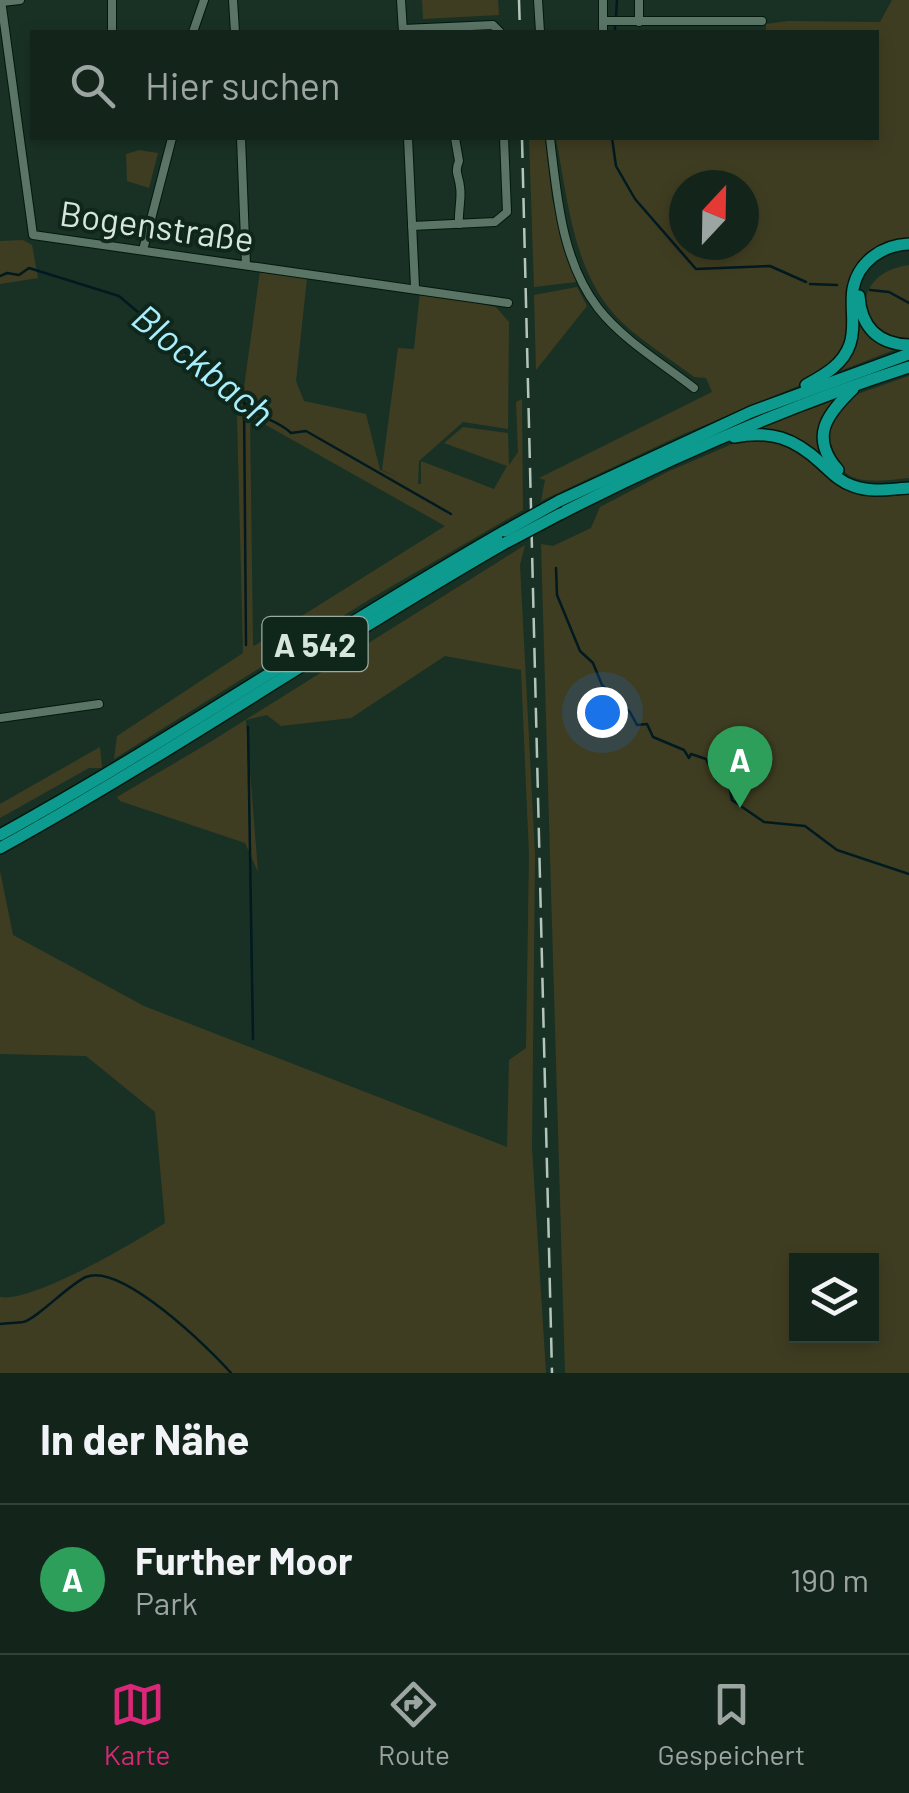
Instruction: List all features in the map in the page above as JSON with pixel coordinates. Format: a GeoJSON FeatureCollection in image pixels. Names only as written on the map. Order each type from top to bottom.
{"type":"FeatureCollection","features":[{"type":"Feature","properties":{"kind":"highway"},"geometry":{"type":"LineString","coordinates":[[909,248],[871,266],[858,298],[863,319],[878,338],[909,346]]}},
{"type":"Feature","properties":{"kind":"highway"},"geometry":{"type":"LineString","coordinates":[[750,412],[836,367],[850,346],[853,288],[861,270],[878,252],[909,248]]}},
{"type":"Feature","properties":{"kind":"highway","name":"A 542"},"geometry":{"type":"LineString","coordinates":[[0,848],[559,507],[750,412],[909,354]]}},
{"type":"Feature","properties":{"kind":"highway","name":"A 542"},"geometry":{"type":"LineString","coordinates":[[559,507],[701,446],[909,367]]}},
{"type":"Feature","properties":{"kind":"highway"},"geometry":{"type":"LineString","coordinates":[[856,384],[826,420],[824,441],[832,463],[849,478],[866,484],[909,480]]}},
{"type":"Feature","properties":{"kind":"highway"},"geometry":{"type":"LineString","coordinates":[[701,446],[768,433],[800,445],[850,486],[872,490],[909,488]]}},
{"type":"Feature","properties":{"kind":"highway","name":"A 542"},"geometry":{"type":"LineString","coordinates":[[0,835],[92,789]]}},
{"type":"Feature","properties":{"kind":"street"},"geometry":{"type":"LineString","coordinates":[[2,1],[20,0]]}},
{"type":"Feature","properties":{"kind":"street"},"geometry":{"type":"LineString","coordinates":[[112,0],[112,30]]}},
{"type":"Feature","properties":{"kind":"street"},"geometry":{"type":"LineString","coordinates":[[194,30],[204,0]]}},
{"type":"Feature","properties":{"kind":"street"},"geometry":{"type":"LineString","coordinates":[[234,0],[235,30]]}},
{"type":"Feature","properties":{"kind":"street"},"geometry":{"type":"LineString","coordinates":[[402,0],[403,30]]}},
{"type":"Feature","properties":{"kind":"street"},"geometry":{"type":"LineString","coordinates":[[538,0],[540,30]]}},
{"type":"Feature","properties":{"kind":"street"},"geometry":{"type":"LineString","coordinates":[[603,0],[603,30]]}},
{"type":"Feature","properties":{"kind":"street"},"geometry":{"type":"LineString","coordinates":[[639,22],[640,0]]}},
{"type":"Feature","properties":{"kind":"street","name":"Bogenstraße"},"geometry":{"type":"LineString","coordinates":[[2,1],[4,49],[33,235],[508,303]]}},
{"type":"Feature","properties":{"kind":"street"},"geometry":{"type":"LineString","coordinates":[[604,21],[762,21]]}},
{"type":"Feature","properties":{"kind":"street"},"geometry":{"type":"LineString","coordinates":[[452,30],[493,25],[498,30]]}},
{"type":"Feature","properties":{"kind":"street"},"geometry":{"type":"LineString","coordinates":[[143,250],[171,140]]}},
{"type":"Feature","properties":{"kind":"street"},"geometry":{"type":"LineString","coordinates":[[241,140],[246,265]]}},
{"type":"Feature","properties":{"kind":"street"},"geometry":{"type":"LineString","coordinates":[[408,140],[415,287]]}},
{"type":"Feature","properties":{"kind":"street"},"geometry":{"type":"LineString","coordinates":[[455,140],[459,224]]}},
{"type":"Feature","properties":{"kind":"street"},"geometry":{"type":"LineString","coordinates":[[412,226],[495,222],[507,212],[504,140]]}},
{"type":"Feature","properties":{"kind":"street"},"geometry":{"type":"LineString","coordinates":[[550,140],[564,232],[572,260],[590,295],[622,333],[694,388]]}},
{"type":"Feature","properties":{"kind":"street"},"geometry":{"type":"LineString","coordinates":[[0,718],[99,704]]}},
{"type":"Feature","properties":{"kind":"shaded area"},"geometry":{"type":"Polygon","coordinates":[[[422,0],[498,0],[499,15],[423,19],[422,0]]]}},
{"type":"Feature","properties":{"kind":"shaded area"},"geometry":{"type":"Polygon","coordinates":[[[892,0],[909,0],[909,243],[858,269],[846,348],[817,378],[679,436],[541,501],[545,480],[539,478],[712,392],[706,378],[694,377],[641,338],[600,295],[580,253],[556,140],[879,140],[879,30],[766,30],[766,24],[880,22],[892,0]]]}},
{"type":"Feature","properties":{"kind":"shaded area"},"geometry":{"type":"Polygon","coordinates":[[[529,140],[545,140],[552,198],[576,282],[534,287],[529,140]]]}},
{"type":"Feature","properties":{"kind":"shaded area"},"geometry":{"type":"Polygon","coordinates":[[[139,150],[158,153],[149,188],[127,181],[126,154],[139,150]]]}},
{"type":"Feature","properties":{"kind":"shaded area"},"geometry":{"type":"Polygon","coordinates":[[[23,240],[32,245],[38,278],[0,284],[0,241],[23,240]]]}},
{"type":"Feature","properties":{"kind":"shaded area"},"geometry":{"type":"Polygon","coordinates":[[[909,265],[909,339],[877,329],[866,305],[876,280],[889,270],[909,265]]]}},
{"type":"Feature","properties":{"kind":"shaded area"},"geometry":{"type":"Polygon","coordinates":[[[260,271],[307,278],[296,381],[304,401],[366,414],[380,470],[397,477],[382,470],[398,348],[414,349],[420,292],[496,307],[509,322],[508,429],[463,422],[419,461],[418,484],[421,461],[494,489],[507,466],[444,443],[463,427],[508,433],[509,465],[518,452],[516,402],[522,399],[523,510],[375,596],[114,759],[117,736],[243,653],[237,416],[260,271]],[[250,416],[253,645],[254,646],[445,526],[250,416]]]}},
{"type":"Feature","properties":{"kind":"shaded area"},"geometry":{"type":"Polygon","coordinates":[[[577,287],[587,306],[536,370],[534,295],[577,287]]]}},
{"type":"Feature","properties":{"kind":"shaded area"},"geometry":{"type":"Polygon","coordinates":[[[856,313],[870,336],[894,350],[837,372],[850,354],[856,313]]]}},
{"type":"Feature","properties":{"kind":"shaded area"},"geometry":{"type":"Polygon","coordinates":[[[909,376],[909,478],[875,481],[852,476],[836,460],[827,427],[849,397],[909,376]]]}},
{"type":"Feature","properties":{"kind":"shaded area"},"geometry":{"type":"Polygon","coordinates":[[[835,400],[823,418],[826,465],[773,431],[757,429],[835,400]]]}},
{"type":"Feature","properties":{"kind":"shaded area"},"geometry":{"type":"Polygon","coordinates":[[[757,441],[791,445],[835,484],[864,496],[909,493],[909,1373],[565,1373],[541,544],[553,546],[591,528],[600,507],[737,442],[757,441]]]}},
{"type":"Feature","properties":{"kind":"shaded area"},"geometry":{"type":"Polygon","coordinates":[[[525,545],[520,565],[535,854],[532,1148],[546,1373],[0,1373],[0,1297],[35,1291],[59,1281],[165,1223],[155,1112],[86,1056],[0,1054],[0,871],[13,935],[144,1006],[507,1147],[509,1060],[526,1048],[529,855],[521,670],[445,656],[351,718],[281,726],[267,715],[246,720],[258,872],[245,843],[117,797],[525,545]]]}},
{"type":"Feature","properties":{"kind":"shaded area"},"geometry":{"type":"Polygon","coordinates":[[[100,747],[102,768],[89,768],[0,818],[0,804],[100,747]]]}},
{"type":"Feature","properties":{"kind":"waterway"},"geometry":{"type":"LineString","coordinates":[[616,17],[617,0]]}},
{"type":"Feature","properties":{"kind":"waterway"},"geometry":{"type":"LineString","coordinates":[[612,140],[616,166],[635,199],[696,269],[770,266],[806,282]]}},
{"type":"Feature","properties":{"kind":"waterway","name":"Blockbach"},"geometry":{"type":"LineString","coordinates":[[0,276],[19,275],[29,268],[119,296],[255,412],[291,433],[306,431],[451,514]]}},
{"type":"Feature","properties":{"kind":"waterway"},"geometry":{"type":"LineString","coordinates":[[810,284],[837,285]]}},
{"type":"Feature","properties":{"kind":"waterway"},"geometry":{"type":"LineString","coordinates":[[870,290],[889,292],[909,303]]}},
{"type":"Feature","properties":{"kind":"waterway"},"geometry":{"type":"LineString","coordinates":[[244,402],[246,645]]}},
{"type":"Feature","properties":{"kind":"waterway","name":"Blockbach"},"geometry":{"type":"LineString","coordinates":[[556,568],[557,595],[580,651],[593,663],[602,685],[630,712],[637,725],[647,724],[653,737],[684,750],[689,758],[691,754],[706,759],[717,781],[729,785],[732,800],[764,822],[805,826],[837,850],[909,874]]}},
{"type":"Feature","properties":{"kind":"waterway"},"geometry":{"type":"LineString","coordinates":[[248,727],[253,1039]]}},
{"type":"Feature","properties":{"kind":"waterway"},"geometry":{"type":"LineString","coordinates":[[0,1324],[23,1322],[79,1281],[101,1276],[120,1282],[163,1310],[231,1373]]}},
{"type":"Feature","properties":{"kind":"railway"},"geometry":{"type":"LineString","coordinates":[[519,0],[520,30]]}},
{"type":"Feature","properties":{"kind":"railway"},"geometry":{"type":"LineString","coordinates":[[522,140],[552,1373]]}},
{"type":"Feature","properties":{"kind":"place","name":"Further Moor"},"geometry":{"type":"Point","coordinates":[740,808]}}]}
